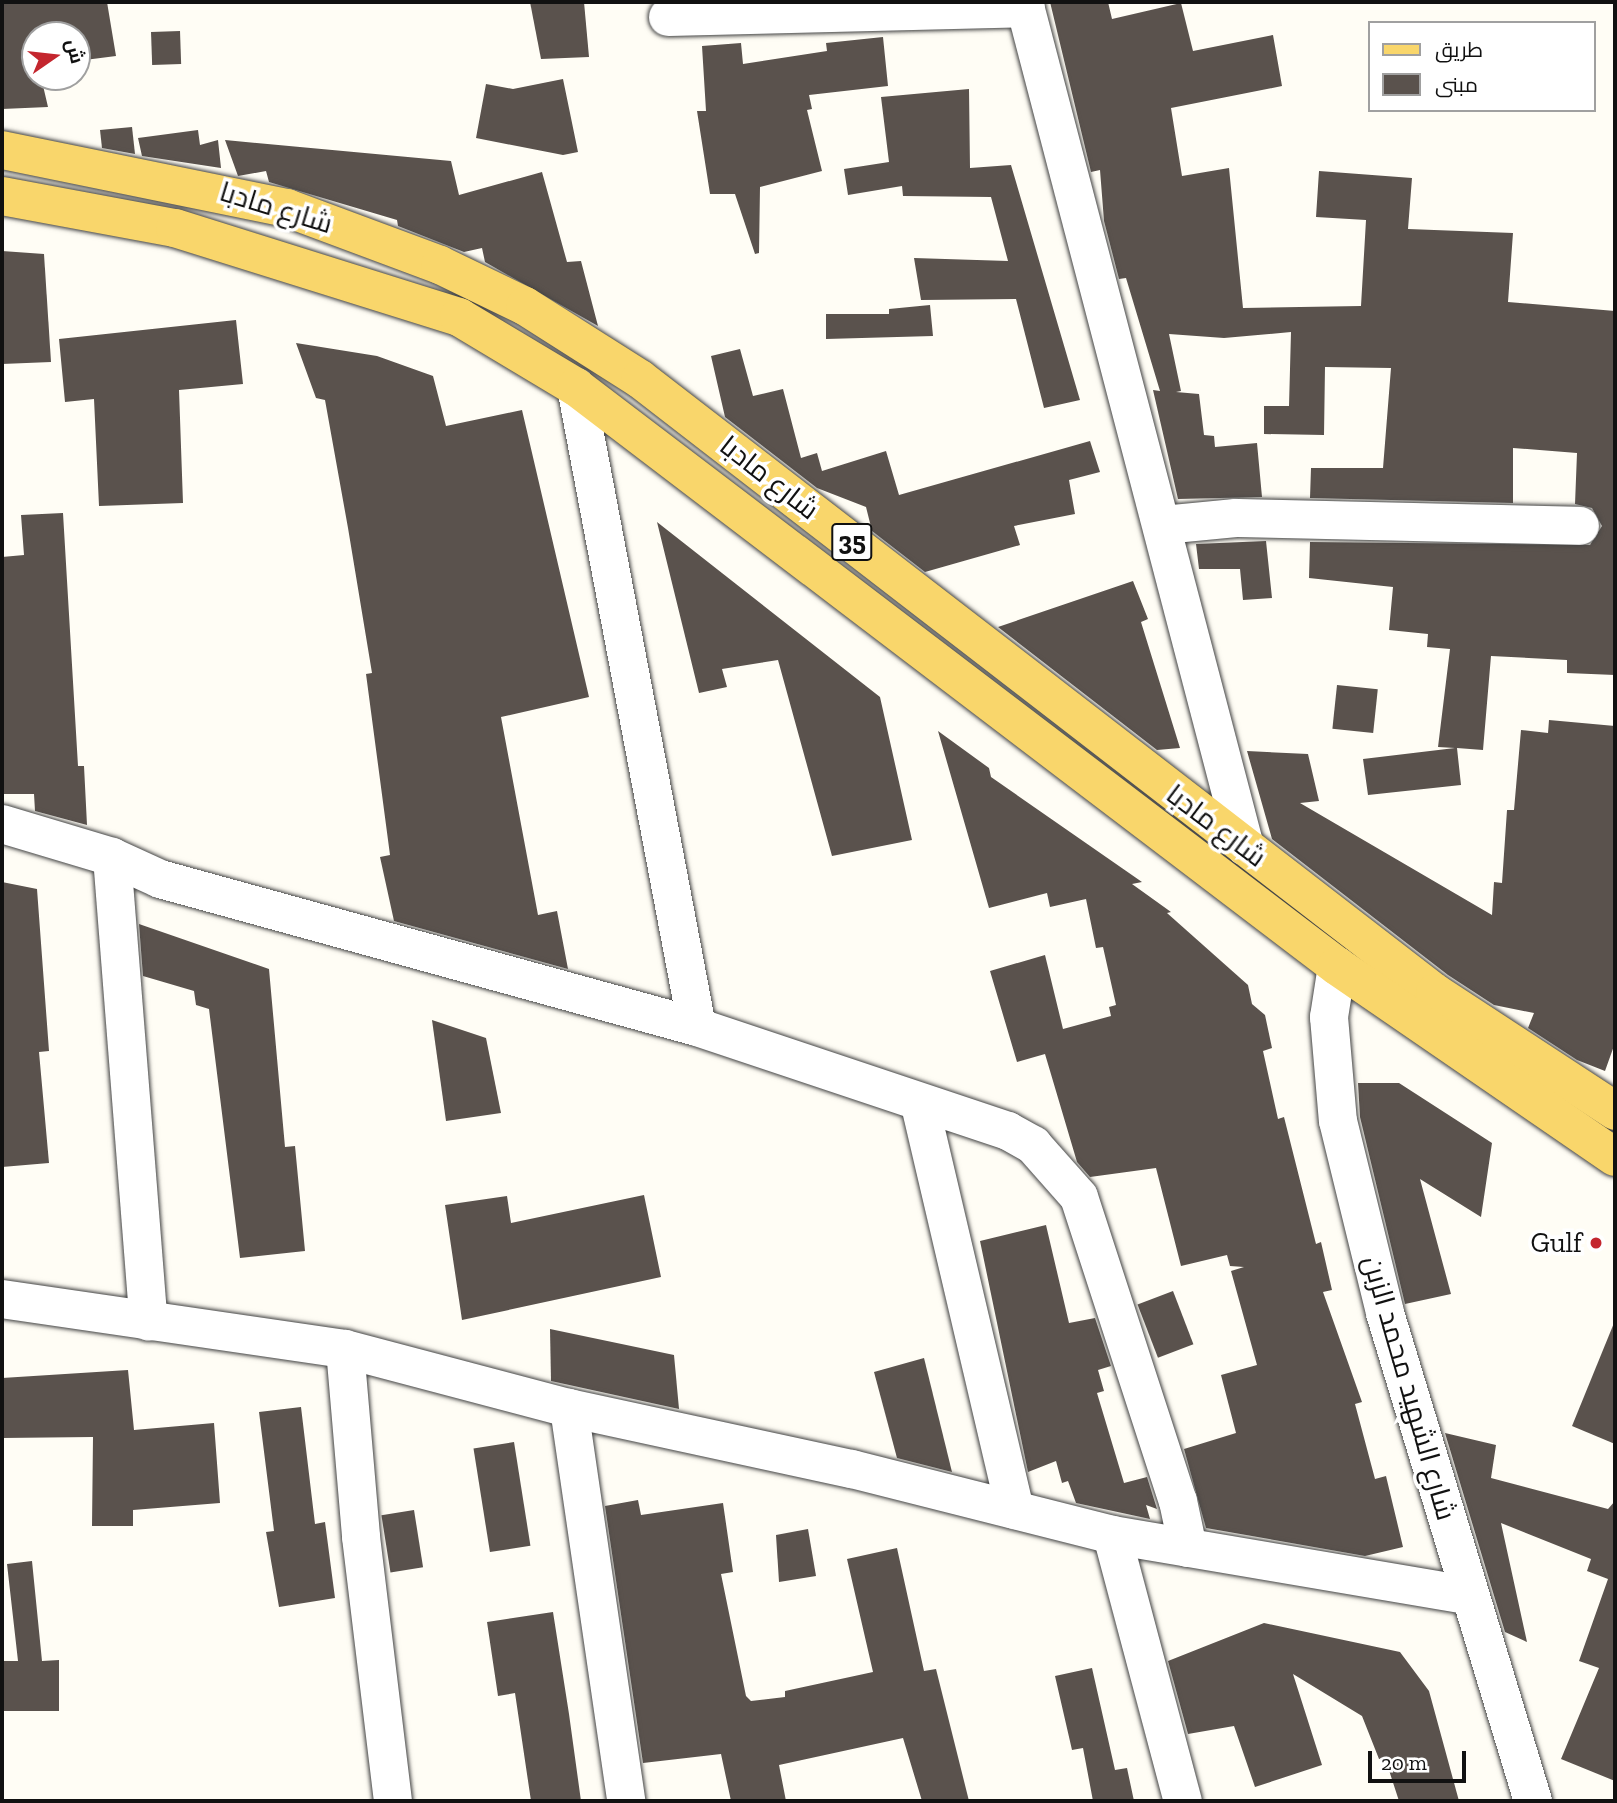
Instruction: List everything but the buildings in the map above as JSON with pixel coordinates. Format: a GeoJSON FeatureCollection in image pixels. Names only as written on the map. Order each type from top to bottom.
{"type":"FeatureCollection","features":[{"type":"Feature","properties":{"kind":"main road","name":"شارع مادبا"},"geometry":{"type":"LineString","coordinates":[[2,150],[287,208],[440,265],[525,306],[640,379],[1435,993],[1615,1111]]}},
{"type":"Feature","properties":{"kind":"main road","name":"شارع مادبا"},"geometry":{"type":"LineString","coordinates":[[2,196],[175,228],[380,290],[459,317],[576,387],[1337,966],[1615,1157]]}},
{"type":"Feature","properties":{"kind":"street"},"geometry":{"type":"LineString","coordinates":[[668,17],[1025,5],[1245,847]]}},
{"type":"Feature","properties":{"kind":"street"},"geometry":{"type":"LineString","coordinates":[[576,387],[697,1027]]}},
{"type":"Feature","properties":{"kind":"street"},"geometry":{"type":"LineString","coordinates":[[1163,525],[1236,518],[1580,526]]}},
{"type":"Feature","properties":{"kind":"street"},"geometry":{"type":"LineString","coordinates":[[2,824],[112,857],[160,879],[697,1027],[920,1105],[1017,1135],[1058,1168],[1079,1197],[1178,1501],[1188,1548]]}},
{"type":"Feature","properties":{"kind":"street"},"geometry":{"type":"LineString","coordinates":[[112,857],[149,1322]]}},
{"type":"Feature","properties":{"kind":"street","name":"شارع الشهيد محمد الزبن"},"geometry":{"type":"LineString","coordinates":[[1337,966],[1329,1017],[1339,1121],[1385,1312],[1467,1595],[1533,1801]]}},
{"type":"Feature","properties":{"kind":"street"},"geometry":{"type":"LineString","coordinates":[[920,1105],[1015,1510]]}},
{"type":"Feature","properties":{"kind":"street"},"geometry":{"type":"LineString","coordinates":[[2,1298],[149,1322],[345,1349],[569,1408],[1015,1510],[1112,1535],[1467,1595]]}},
{"type":"Feature","properties":{"kind":"street"},"geometry":{"type":"LineString","coordinates":[[345,1349],[361,1537],[393,1801]]}},
{"type":"Feature","properties":{"kind":"street"},"geometry":{"type":"LineString","coordinates":[[569,1408],[626,1801]]}},
{"type":"Feature","properties":{"kind":"street"},"geometry":{"type":"LineString","coordinates":[[1112,1535],[1183,1801]]}},
{"type":"Feature","properties":{"kind":"place","name":"Gulf"},"geometry":{"type":"Point","coordinates":[1596,1243]}}]}
